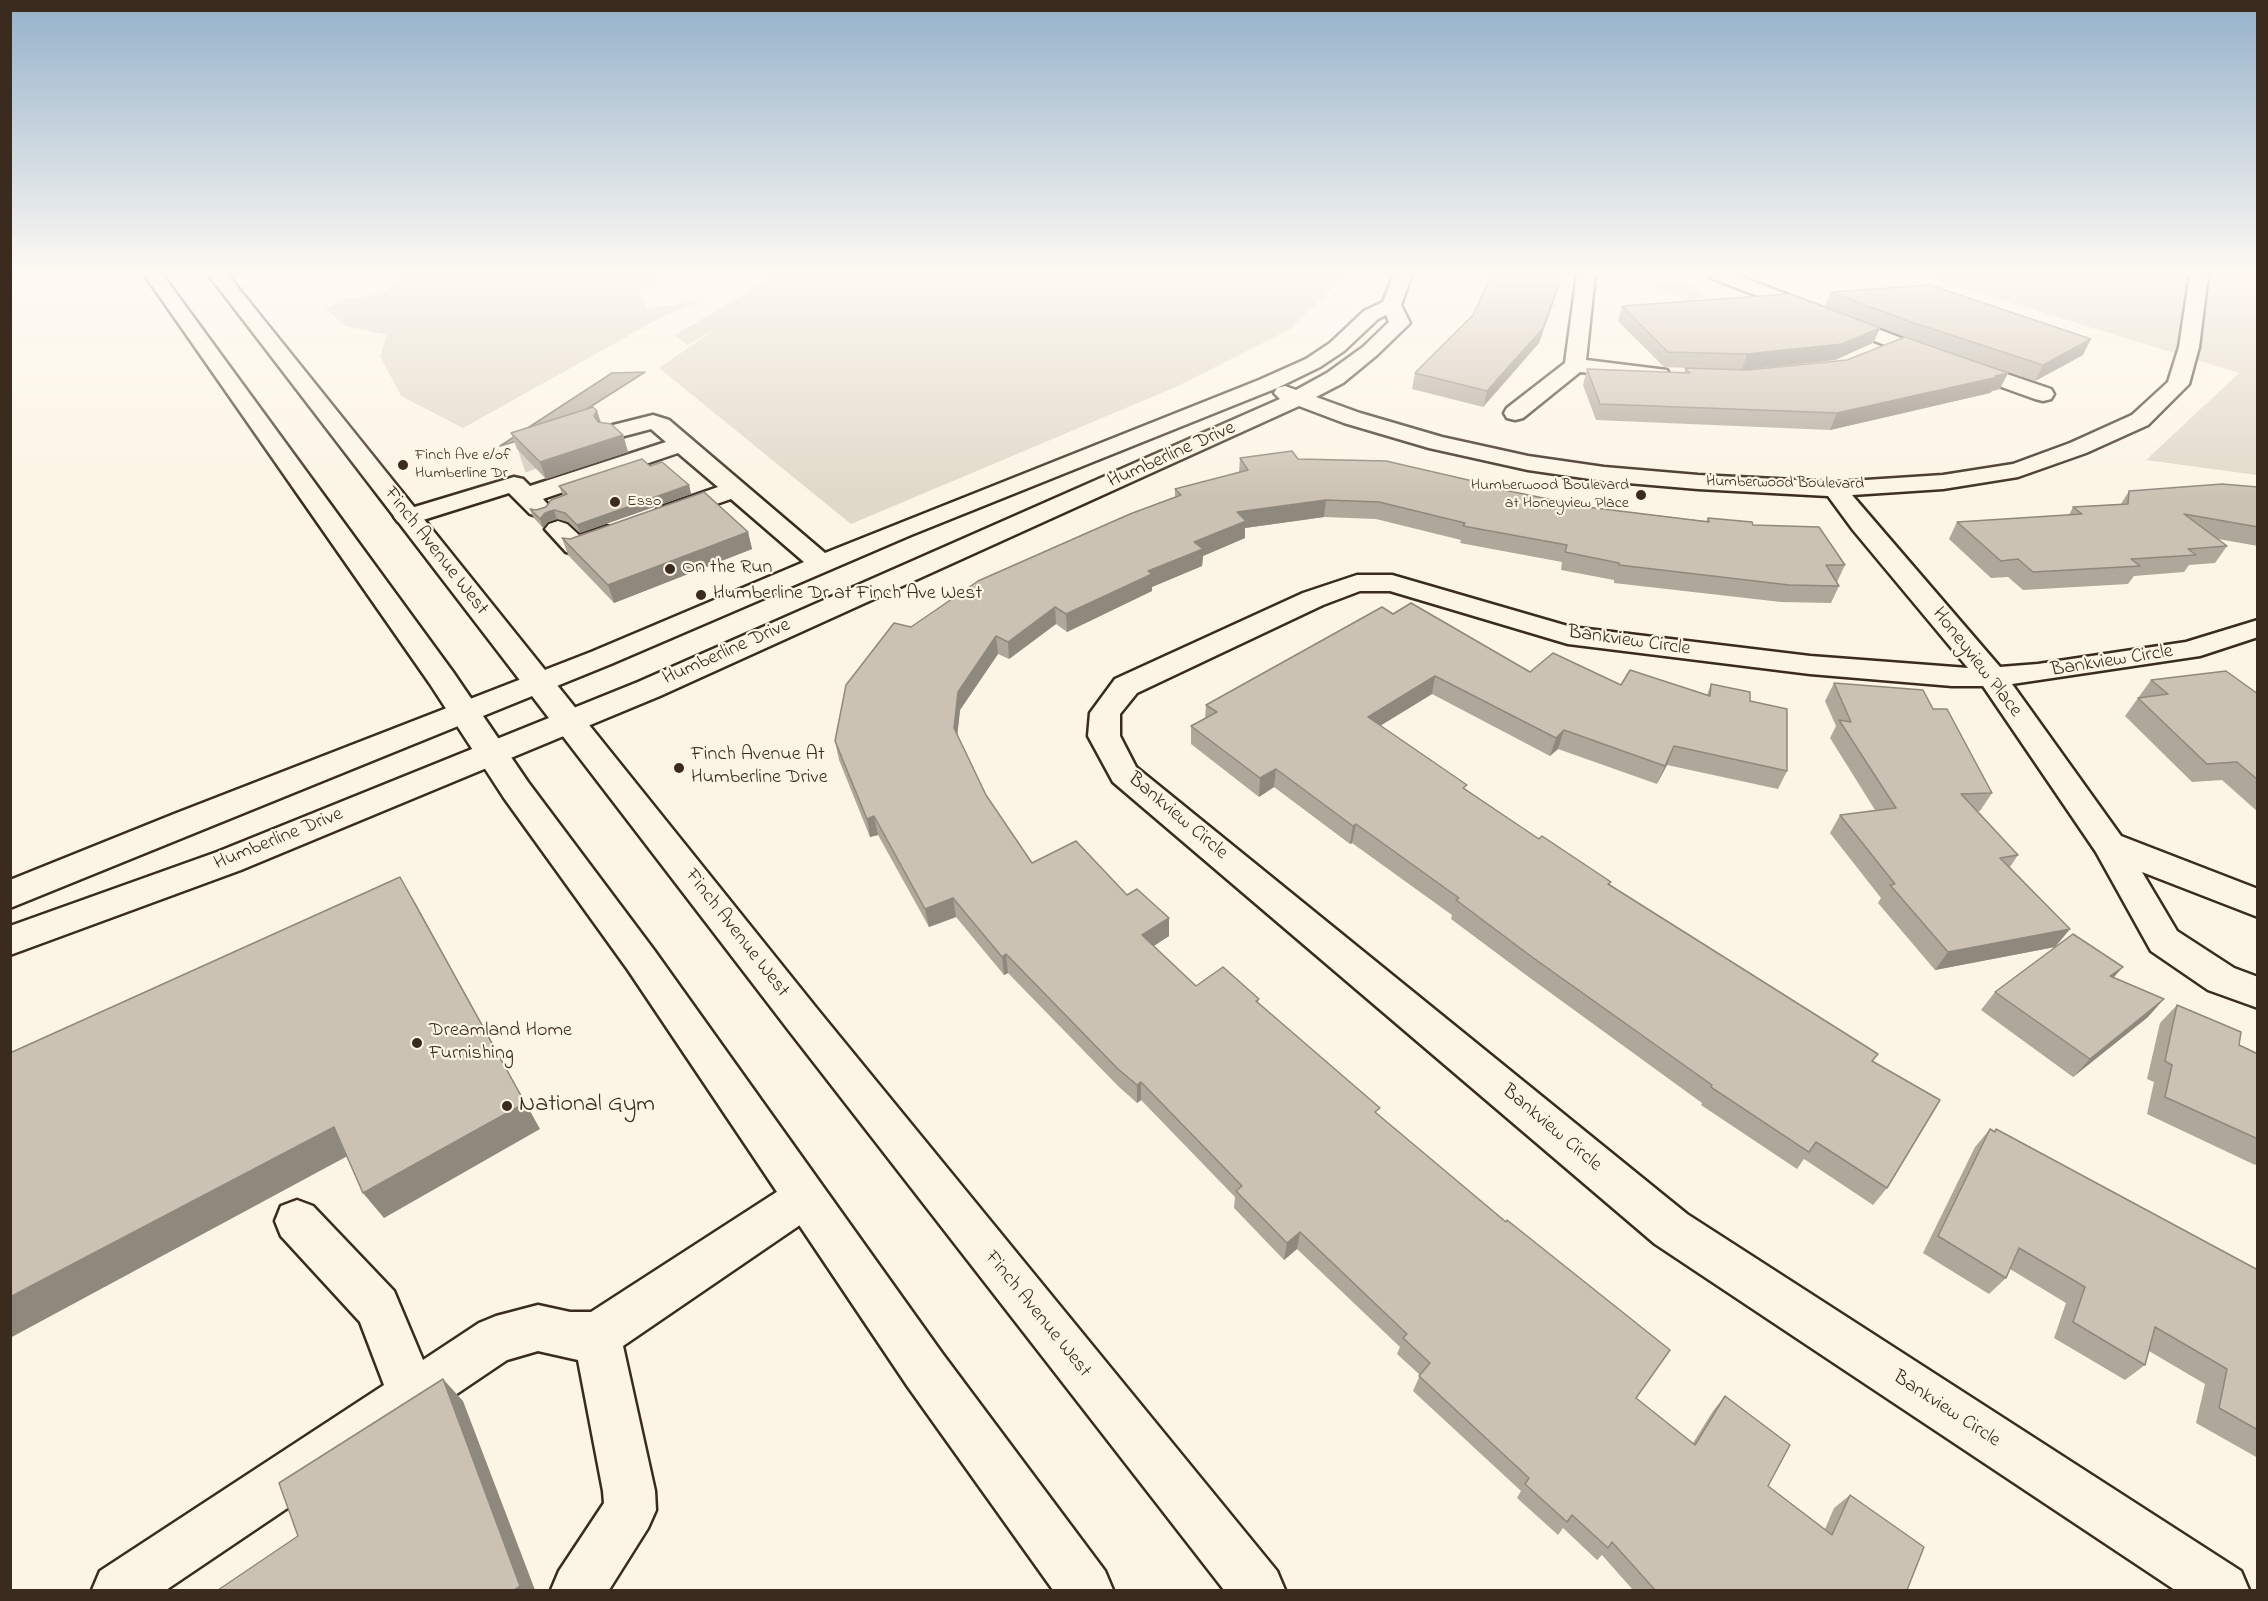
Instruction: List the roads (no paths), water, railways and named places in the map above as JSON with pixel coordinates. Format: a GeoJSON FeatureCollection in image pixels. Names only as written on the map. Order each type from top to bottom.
{"type":"FeatureCollection","features":[{"type":"Feature","properties":{"kind":"street"},"geometry":{"type":"LineString","coordinates":[[206,349],[491,753],[641,960],[804,1198],[1086,1590]]}},
{"type":"Feature","properties":{"kind":"street","name":"Finch Avenue West"},"geometry":{"type":"LineString","coordinates":[[275,349],[819,1040],[1258,1590]]}},
{"type":"Feature","properties":{"kind":"street","name":"Humberline Drive"},"geometry":{"type":"LineString","coordinates":[[10,895],[538,682],[913,525],[1267,385],[1313,363],[1334,349]]}},
{"type":"Feature","properties":{"kind":"street","name":"Humberline Drive"},"geometry":{"type":"LineString","coordinates":[[10,941],[229,861],[649,689],[1299,399],[1335,378],[1372,349]]}},
{"type":"Feature","properties":{"kind":"street"},"geometry":{"type":"LineString","coordinates":[[1515,413],[1575,365],[1577,349]]}},
{"type":"Feature","properties":{"kind":"street"},"geometry":{"type":"LineString","coordinates":[[1869,356],[1885,349]]}},
{"type":"Feature","properties":{"kind":"street"},"geometry":{"type":"LineString","coordinates":[[1913,349],[2043,394]]}},
{"type":"Feature","properties":{"kind":"street","name":"Humberwood Boulevard"},"geometry":{"type":"LineString","coordinates":[[1267,385],[1352,418],[1437,443],[1528,463],[1604,474],[1698,482],[1834,489],[1943,482],[2018,470],[2078,448],[2140,420],[2178,384],[2188,349]]}},
{"type":"Feature","properties":{"kind":"street"},"geometry":{"type":"LineString","coordinates":[[1575,365],[1674,376]]}},
{"type":"Feature","properties":{"kind":"street"},"geometry":{"type":"LineString","coordinates":[[614,432],[653,422],[661,425],[822,564]]}},
{"type":"Feature","properties":{"kind":"street"},"geometry":{"type":"LineString","coordinates":[[533,497],[575,546],[599,515],[659,483],[682,444]]}},
{"type":"Feature","properties":{"kind":"street"},"geometry":{"type":"LineString","coordinates":[[599,515],[603,481],[735,489]]}},
{"type":"Feature","properties":{"kind":"street","name":"Honeyview Place"},"geometry":{"type":"LineString","coordinates":[[1834,489],[1992,677],[2109,844],[2164,940],[2221,979],[2258,993]]}},
{"type":"Feature","properties":{"kind":"street"},"geometry":{"type":"LineString","coordinates":[[407,518],[533,497],[599,515]]}},
{"type":"Feature","properties":{"kind":"street","name":"Bankview Circle"},"geometry":{"type":"LineString","coordinates":[[2222,1590],[1671,1229],[1124,774],[1104,736],[1105,713],[1126,686],[1313,599],[1358,583],[1392,583],[1568,635],[1810,665],[1952,677],[1992,677],[2038,673],[2190,650],[2258,628]]}},
{"type":"Feature","properties":{"kind":"street"},"geometry":{"type":"LineString","coordinates":[[2109,844],[2258,904]]}},
{"type":"Feature","properties":{"kind":"street"},"geometry":{"type":"LineString","coordinates":[[119,1590],[496,1340],[537,1328],[570,1335],[597,1336],[804,1198]]}},
{"type":"Feature","properties":{"kind":"street"},"geometry":{"type":"LineString","coordinates":[[297,1221],[377,1307],[412,1395]]}},
{"type":"Feature","properties":{"kind":"street"},"geometry":{"type":"LineString","coordinates":[[578,1590],[630,1509],[597,1336]]}},
{"type":"Feature","properties":{"kind":"tunnel"},"geometry":{"type":"LineString","coordinates":[[522,462],[569,446]]}},
{"type":"Feature","properties":{"kind":"place","name":"Finch Ave e/of Humberline Dr"},"geometry":{"type":"Point","coordinates":[403,465]}},
{"type":"Feature","properties":{"kind":"place","name":"Humberwood Boulevard at Honeyview Place"},"geometry":{"type":"Point","coordinates":[1641,495]}},
{"type":"Feature","properties":{"kind":"place","name":"Esso"},"geometry":{"type":"Point","coordinates":[615,502]}},
{"type":"Feature","properties":{"kind":"place","name":"On the Run"},"geometry":{"type":"Point","coordinates":[670,569]}},
{"type":"Feature","properties":{"kind":"place","name":"Humberline Dr at Finch Ave West"},"geometry":{"type":"Point","coordinates":[701,595]}},
{"type":"Feature","properties":{"kind":"place","name":"Finch Avenue At Humberline Drive"},"geometry":{"type":"Point","coordinates":[679,768]}},
{"type":"Feature","properties":{"kind":"place","name":"Dreamland Home Furnishing"},"geometry":{"type":"Point","coordinates":[417,1043]}},
{"type":"Feature","properties":{"kind":"place","name":"National Gym"},"geometry":{"type":"Point","coordinates":[507,1106]}}]}
